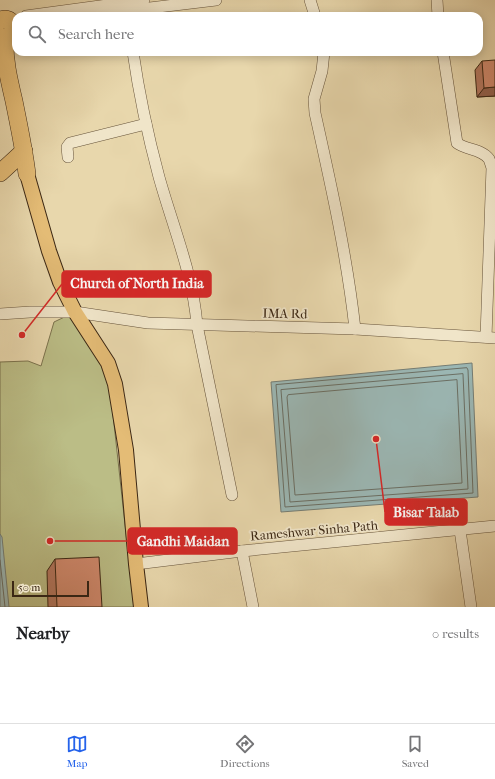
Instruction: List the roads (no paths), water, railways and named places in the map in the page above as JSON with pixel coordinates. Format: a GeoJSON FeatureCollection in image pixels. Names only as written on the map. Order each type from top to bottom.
{"type":"FeatureCollection","features":[{"type":"Feature","properties":{"kind":"highway"},"geometry":{"type":"LineString","coordinates":[[10,25],[5,49],[19,155]]}},
{"type":"Feature","properties":{"kind":"highway"},"geometry":{"type":"LineString","coordinates":[[0,88],[19,155],[27,174]]}},
{"type":"Feature","properties":{"kind":"highway"},"geometry":{"type":"LineString","coordinates":[[0,173],[19,155]]}},
{"type":"Feature","properties":{"kind":"main road"},"geometry":{"type":"LineString","coordinates":[[27,174],[60,282],[75,312],[108,363],[115,384],[126,450],[141,607]]}},
{"type":"Feature","properties":{"kind":"street"},"geometry":{"type":"LineString","coordinates":[[80,12],[144,0]]}},
{"type":"Feature","properties":{"kind":"street"},"geometry":{"type":"LineString","coordinates":[[135,12],[216,0]]}},
{"type":"Feature","properties":{"kind":"street"},"geometry":{"type":"LineString","coordinates":[[310,0],[314,12]]}},
{"type":"Feature","properties":{"kind":"street"},"geometry":{"type":"LineString","coordinates":[[436,0],[438,12]]}},
{"type":"Feature","properties":{"kind":"street"},"geometry":{"type":"LineString","coordinates":[[134,56],[146,124],[159,178],[189,275],[196,304],[197,325],[232,495]]}},
{"type":"Feature","properties":{"kind":"street"},"geometry":{"type":"LineString","coordinates":[[324,56],[322,71],[314,99],[315,113],[343,243],[350,283],[355,329]]}},
{"type":"Feature","properties":{"kind":"street"},"geometry":{"type":"LineString","coordinates":[[444,56],[457,143],[462,147],[483,153],[488,159],[492,168],[490,337]]}},
{"type":"Feature","properties":{"kind":"street"},"geometry":{"type":"LineString","coordinates":[[68,157],[67,147],[70,143],[146,124]]}},
{"type":"Feature","properties":{"kind":"street","name":"IMA Rd"},"geometry":{"type":"LineString","coordinates":[[0,314],[75,312],[148,323],[355,329],[490,337]]}},
{"type":"Feature","properties":{"kind":"street","name":"Rameshwar Sinha Path"},"geometry":{"type":"LineString","coordinates":[[136,564],[242,551],[495,526]]}},
{"type":"Feature","properties":{"kind":"street"},"geometry":{"type":"LineString","coordinates":[[460,530],[471,607]]}},
{"type":"Feature","properties":{"kind":"street"},"geometry":{"type":"LineString","coordinates":[[242,551],[253,607]]}},
{"type":"Feature","properties":{"kind":"water"},"geometry":{"type":"Polygon","coordinates":[[[472,363],[478,497],[281,512],[271,382],[472,363]]]}},
{"type":"Feature","properties":{"kind":"water"},"geometry":{"type":"Polygon","coordinates":[[[0,534],[2,537],[9,607],[0,607],[0,534]]]}},
{"type":"Feature","properties":{"kind":"place","name":"Church of North India"},"geometry":{"type":"Point","coordinates":[22,335]}},
{"type":"Feature","properties":{"kind":"place","name":"Bisar Talab"},"geometry":{"type":"Point","coordinates":[376,439]}},
{"type":"Feature","properties":{"kind":"place","name":"Gandhi Maidan"},"geometry":{"type":"Point","coordinates":[50,541]}}]}
